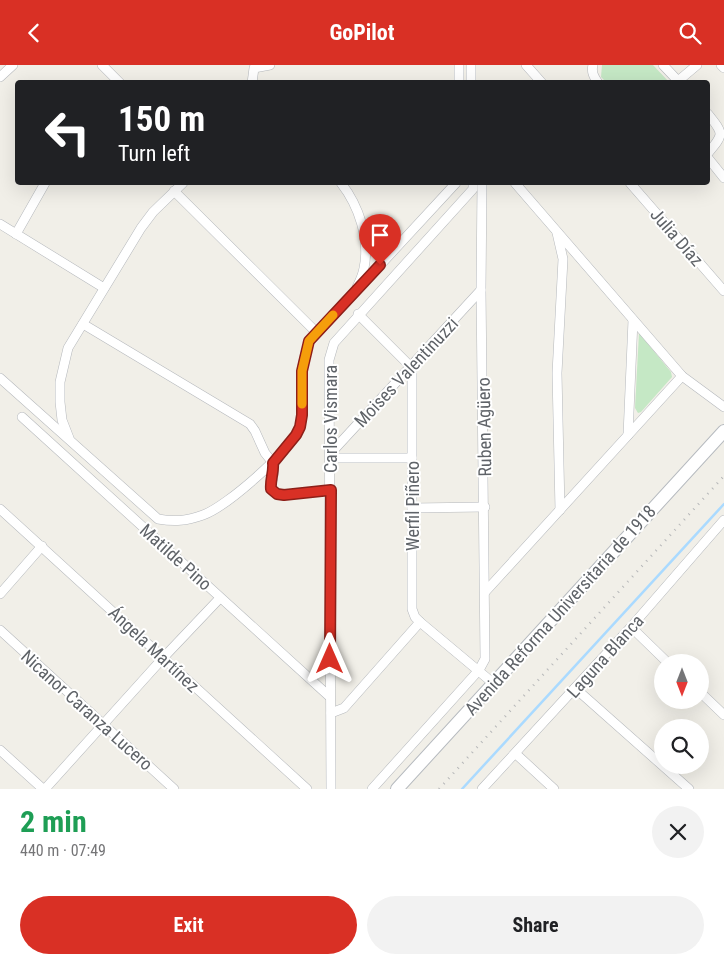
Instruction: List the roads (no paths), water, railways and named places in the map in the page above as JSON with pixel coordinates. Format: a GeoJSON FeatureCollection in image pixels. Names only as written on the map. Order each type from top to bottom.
{"type":"FeatureCollection","features":[{"type":"Feature","properties":{"kind":"main road","name":"Avenida Reforma Universitaria de 1918"},"geometry":{"type":"LineString","coordinates":[[396,789],[724,431]]}},
{"type":"Feature","properties":{"kind":"street"},"geometry":{"type":"LineString","coordinates":[[0,77],[12,65]]}},
{"type":"Feature","properties":{"kind":"street"},"geometry":{"type":"LineString","coordinates":[[102,65],[117,80]]}},
{"type":"Feature","properties":{"kind":"street"},"geometry":{"type":"LineString","coordinates":[[254,67],[270,65]]}},
{"type":"Feature","properties":{"kind":"street"},"geometry":{"type":"LineString","coordinates":[[459,65],[459,80]]}},
{"type":"Feature","properties":{"kind":"street"},"geometry":{"type":"LineString","coordinates":[[471,65],[472,80]]}},
{"type":"Feature","properties":{"kind":"street"},"geometry":{"type":"LineString","coordinates":[[526,65],[539,80]]}},
{"type":"Feature","properties":{"kind":"street"},"geometry":{"type":"LineString","coordinates":[[593,65],[592,69],[596,80]]}},
{"type":"Feature","properties":{"kind":"street"},"geometry":{"type":"LineString","coordinates":[[663,65],[677,80]]}},
{"type":"Feature","properties":{"kind":"street"},"geometry":{"type":"LineString","coordinates":[[681,80],[696,65]]}},
{"type":"Feature","properties":{"kind":"street"},"geometry":{"type":"LineString","coordinates":[[721,65],[724,68]]}},
{"type":"Feature","properties":{"kind":"street"},"geometry":{"type":"LineString","coordinates":[[252,80],[254,67]]}},
{"type":"Feature","properties":{"kind":"street"},"geometry":{"type":"LineString","coordinates":[[254,67],[259,80]]}},
{"type":"Feature","properties":{"kind":"street"},"geometry":{"type":"LineString","coordinates":[[710,116],[722,133],[722,139],[710,151]]}},
{"type":"Feature","properties":{"kind":"street"},"geometry":{"type":"LineString","coordinates":[[710,160],[724,177]]}},
{"type":"Feature","properties":{"kind":"street"},"geometry":{"type":"LineString","coordinates":[[16,234],[44,185]]}},
{"type":"Feature","properties":{"kind":"street"},"geometry":{"type":"LineString","coordinates":[[71,443],[62,420],[60,382],[68,348],[141,228],[153,212],[181,185]]}},
{"type":"Feature","properties":{"kind":"street"},"geometry":{"type":"LineString","coordinates":[[342,185],[355,206],[366,244],[364,269],[356,292]]}},
{"type":"Feature","properties":{"kind":"street"},"geometry":{"type":"LineString","coordinates":[[0,378],[158,519],[174,522],[205,515],[240,491],[273,463],[296,435],[300,427],[302,415],[302,371],[309,341],[454,185]]}},
{"type":"Feature","properties":{"kind":"street","name":"Ruben Agüero"},"geometry":{"type":"LineString","coordinates":[[478,670],[486,659],[482,185]]}},
{"type":"Feature","properties":{"kind":"street"},"geometry":{"type":"LineString","coordinates":[[517,185],[682,376],[724,407]]}},
{"type":"Feature","properties":{"kind":"street","name":"Julia Díaz"},"geometry":{"type":"LineString","coordinates":[[632,185],[724,291]]}},
{"type":"Feature","properties":{"kind":"street"},"geometry":{"type":"LineString","coordinates":[[410,366],[358,314],[473,186]]}},
{"type":"Feature","properties":{"kind":"street"},"geometry":{"type":"LineString","coordinates":[[174,191],[317,333]]}},
{"type":"Feature","properties":{"kind":"street"},"geometry":{"type":"LineString","coordinates":[[0,224],[104,288]]}},
{"type":"Feature","properties":{"kind":"street"},"geometry":{"type":"LineString","coordinates":[[557,232],[563,259],[557,373],[560,510]]}},
{"type":"Feature","properties":{"kind":"street","name":"Moises Valentinuzzi"},"geometry":{"type":"LineString","coordinates":[[330,456],[410,366],[482,290]]}},
{"type":"Feature","properties":{"kind":"street","name":"Carlos Vismara"},"geometry":{"type":"LineString","coordinates":[[331,789],[329,360],[334,343],[358,314]]}},
{"type":"Feature","properties":{"kind":"street"},"geometry":{"type":"LineString","coordinates":[[628,435],[634,319]]}},
{"type":"Feature","properties":{"kind":"street"},"geometry":{"type":"LineString","coordinates":[[83,324],[250,424],[265,453],[273,463],[274,471],[270,485],[271,489],[277,494],[284,495],[331,490]]}},
{"type":"Feature","properties":{"kind":"street","name":"Werfil Piñero"},"geometry":{"type":"LineString","coordinates":[[410,366],[412,372],[412,609],[415,617],[420,622]]}},
{"type":"Feature","properties":{"kind":"street"},"geometry":{"type":"LineString","coordinates":[[485,591],[682,376]]}},
{"type":"Feature","properties":{"kind":"street","name":"Matilde Pino"},"geometry":{"type":"LineString","coordinates":[[22,417],[330,697]]}},
{"type":"Feature","properties":{"kind":"street"},"geometry":{"type":"LineString","coordinates":[[330,456],[412,458]]}},
{"type":"Feature","properties":{"kind":"street"},"geometry":{"type":"LineString","coordinates":[[412,508],[485,507]]}},
{"type":"Feature","properties":{"kind":"street","name":"Ángela Martínez"},"geometry":{"type":"LineString","coordinates":[[0,509],[307,789]]}},
{"type":"Feature","properties":{"kind":"street","name":"Laguna Blanca"},"geometry":{"type":"LineString","coordinates":[[482,789],[631,627],[724,520]]}},
{"type":"Feature","properties":{"kind":"street"},"geometry":{"type":"LineString","coordinates":[[0,594],[42,546]]}},
{"type":"Feature","properties":{"kind":"street"},"geometry":{"type":"LineString","coordinates":[[0,750],[44,789],[220,598]]}},
{"type":"Feature","properties":{"kind":"street"},"geometry":{"type":"LineString","coordinates":[[331,713],[344,708],[420,622],[493,683]]}},
{"type":"Feature","properties":{"kind":"street"},"geometry":{"type":"LineString","coordinates":[[631,627],[659,654]]}},
{"type":"Feature","properties":{"kind":"street","name":"Nicanor Caranza Lucero"},"geometry":{"type":"LineString","coordinates":[[0,630],[174,789]]}},
{"type":"Feature","properties":{"kind":"street","name":"Avenida Reforma Universitaria de 1918"},"geometry":{"type":"LineString","coordinates":[[372,789],[478,670]]}},
{"type":"Feature","properties":{"kind":"street"},"geometry":{"type":"LineString","coordinates":[[575,688],[689,789]]}},
{"type":"Feature","properties":{"kind":"street"},"geometry":{"type":"LineString","coordinates":[[709,701],[724,715]]}},
{"type":"Feature","properties":{"kind":"street"},"geometry":{"type":"LineString","coordinates":[[516,754],[554,789]]}},
{"type":"Feature","properties":{"kind":"street"},"geometry":{"type":"LineString","coordinates":[[493,778],[494,789]]}},
{"type":"Feature","properties":{"kind":"waterway"},"geometry":{"type":"LineString","coordinates":[[462,789],[724,504]]}},
{"type":"Feature","properties":{"kind":"railway"},"geometry":{"type":"LineString","coordinates":[[439,789],[724,476]]}}]}
